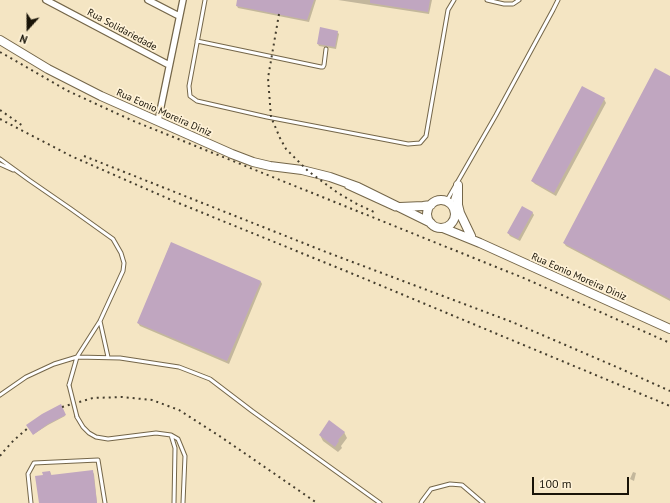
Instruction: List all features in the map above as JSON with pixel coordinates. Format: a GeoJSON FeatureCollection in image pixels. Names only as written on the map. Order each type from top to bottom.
{"type":"FeatureCollection","features":[{"type":"Feature","properties":{"kind":"main road","name":"Rua Eonio Moreira Diniz"},"geometry":{"type":"LineString","coordinates":[[0,40],[48,69],[101,96],[232,154],[253,162],[270,166],[302,170],[330,177],[358,187],[436,226],[480,243],[670,329]]}},
{"type":"Feature","properties":{"kind":"main road"},"geometry":{"type":"LineString","coordinates":[[458,185],[458,205],[460,213],[471,236]]}},
{"type":"Feature","properties":{"kind":"main road"},"geometry":{"type":"LineString","coordinates":[[441,201],[448,203],[454,209],[455,215],[453,221],[449,226],[436,226],[428,217],[428,211],[431,205],[435,202],[441,201]]}},
{"type":"Feature","properties":{"kind":"main road","name":"Rua Eonio Moreira Diniz"},"geometry":{"type":"LineString","coordinates":[[399,207],[431,205]]}},
{"type":"Feature","properties":{"kind":"main road","name":"Rua Eonio Moreira Diniz"},"geometry":{"type":"LineString","coordinates":[[455,215],[462,230],[480,243]]}},
{"type":"Feature","properties":{"kind":"street","name":"Rua Solidariedade"},"geometry":{"type":"LineString","coordinates":[[46,0],[169,65]]}},
{"type":"Feature","properties":{"kind":"street"},"geometry":{"type":"LineString","coordinates":[[148,0],[179,16]]}},
{"type":"Feature","properties":{"kind":"street"},"geometry":{"type":"LineString","coordinates":[[158,121],[183,0]]}},
{"type":"Feature","properties":{"kind":"lane"},"geometry":{"type":"LineString","coordinates":[[205,0],[189,86],[190,96],[197,102],[408,144],[420,143],[426,136],[448,10],[454,0]]}},
{"type":"Feature","properties":{"kind":"lane"},"geometry":{"type":"LineString","coordinates":[[487,0],[504,4],[513,4],[519,0]]}},
{"type":"Feature","properties":{"kind":"lane"},"geometry":{"type":"LineString","coordinates":[[448,203],[462,173],[558,0]]}},
{"type":"Feature","properties":{"kind":"lane"},"geometry":{"type":"LineString","coordinates":[[197,40],[321,67],[324,65],[326,49]]}},
{"type":"Feature","properties":{"kind":"lane"},"geometry":{"type":"LineString","coordinates":[[0,158],[113,239],[121,253],[124,263],[122,271],[100,321],[77,357],[69,385],[77,416],[83,427],[96,437],[108,439],[156,433],[171,435],[178,440],[184,456],[183,503]]}},
{"type":"Feature","properties":{"kind":"lane"},"geometry":{"type":"LineString","coordinates":[[0,164],[19,173]]}},
{"type":"Feature","properties":{"kind":"lane"},"geometry":{"type":"LineString","coordinates":[[448,203],[458,185],[462,173]]}},
{"type":"Feature","properties":{"kind":"lane","name":"Rua Eonio Moreira Diniz"},"geometry":{"type":"LineString","coordinates":[[330,177],[355,191],[416,219],[436,226]]}},
{"type":"Feature","properties":{"kind":"lane"},"geometry":{"type":"LineString","coordinates":[[100,321],[108,358]]}},
{"type":"Feature","properties":{"kind":"lane"},"geometry":{"type":"LineString","coordinates":[[0,395],[26,378],[54,364],[77,357],[120,358],[179,367],[210,379],[379,502],[384,503]]}},
{"type":"Feature","properties":{"kind":"lane"},"geometry":{"type":"LineString","coordinates":[[171,435],[176,448],[174,503]]}},
{"type":"Feature","properties":{"kind":"lane"},"geometry":{"type":"LineString","coordinates":[[31,503],[28,474],[34,463],[98,460],[105,503]]}},
{"type":"Feature","properties":{"kind":"lane"},"geometry":{"type":"LineString","coordinates":[[416,503],[421,502],[431,489],[450,484],[462,485],[483,503]]}},
{"type":"Feature","properties":{"kind":"building"},"geometry":{"type":"Polygon","coordinates":[[[237,0],[314,0],[307,20],[236,6],[237,0]]]}},
{"type":"Feature","properties":{"kind":"building"},"geometry":{"type":"Polygon","coordinates":[[[370,0],[430,0],[428,12],[370,3],[370,0]]]}},
{"type":"Feature","properties":{"kind":"building"},"geometry":{"type":"Polygon","coordinates":[[[320,27],[338,31],[335,47],[317,44],[320,27]]]}},
{"type":"Feature","properties":{"kind":"building"},"geometry":{"type":"Polygon","coordinates":[[[655,68],[670,76],[670,299],[563,243],[655,68]]]}},
{"type":"Feature","properties":{"kind":"building"},"geometry":{"type":"Polygon","coordinates":[[[582,86],[605,98],[554,193],[531,181],[582,86]]]}},
{"type":"Feature","properties":{"kind":"building"},"geometry":{"type":"Polygon","coordinates":[[[522,206],[533,212],[518,239],[507,233],[522,206]]]}},
{"type":"Feature","properties":{"kind":"building"},"geometry":{"type":"Polygon","coordinates":[[[171,242],[261,281],[227,361],[137,323],[171,242]]]}},
{"type":"Feature","properties":{"kind":"building"},"geometry":{"type":"Polygon","coordinates":[[[61,404],[66,415],[48,424],[33,435],[26,425],[42,414],[61,404]]]}},
{"type":"Feature","properties":{"kind":"building"},"geometry":{"type":"Polygon","coordinates":[[[329,420],[345,432],[338,440],[339,441],[335,447],[319,435],[329,420]]]}},
{"type":"Feature","properties":{"kind":"building"},"geometry":{"type":"Polygon","coordinates":[[[93,470],[97,503],[39,503],[35,476],[43,475],[42,472],[50,471],[51,475],[93,470]]]}},
{"type":"Feature","properties":{"kind":"railway"},"geometry":{"type":"LineString","coordinates":[[279,14],[268,78],[271,117],[280,138],[286,149],[308,171],[338,193],[376,213]]}},
{"type":"Feature","properties":{"kind":"railway"},"geometry":{"type":"LineString","coordinates":[[0,52],[68,91],[131,120],[526,279],[670,343]]}},
{"type":"Feature","properties":{"kind":"railway"},"geometry":{"type":"LineString","coordinates":[[0,110],[23,126]]}},
{"type":"Feature","properties":{"kind":"railway"},"geometry":{"type":"LineString","coordinates":[[0,119],[71,156],[176,202],[670,406]]}},
{"type":"Feature","properties":{"kind":"railway"},"geometry":{"type":"LineString","coordinates":[[84,156],[326,252],[512,322],[670,391]]}},
{"type":"Feature","properties":{"kind":"railway"},"geometry":{"type":"LineString","coordinates":[[62,407],[93,398],[122,397],[152,400],[179,410],[317,503]]}},
{"type":"Feature","properties":{"kind":"railway"},"geometry":{"type":"LineString","coordinates":[[0,456],[14,440],[28,428]]}}]}
